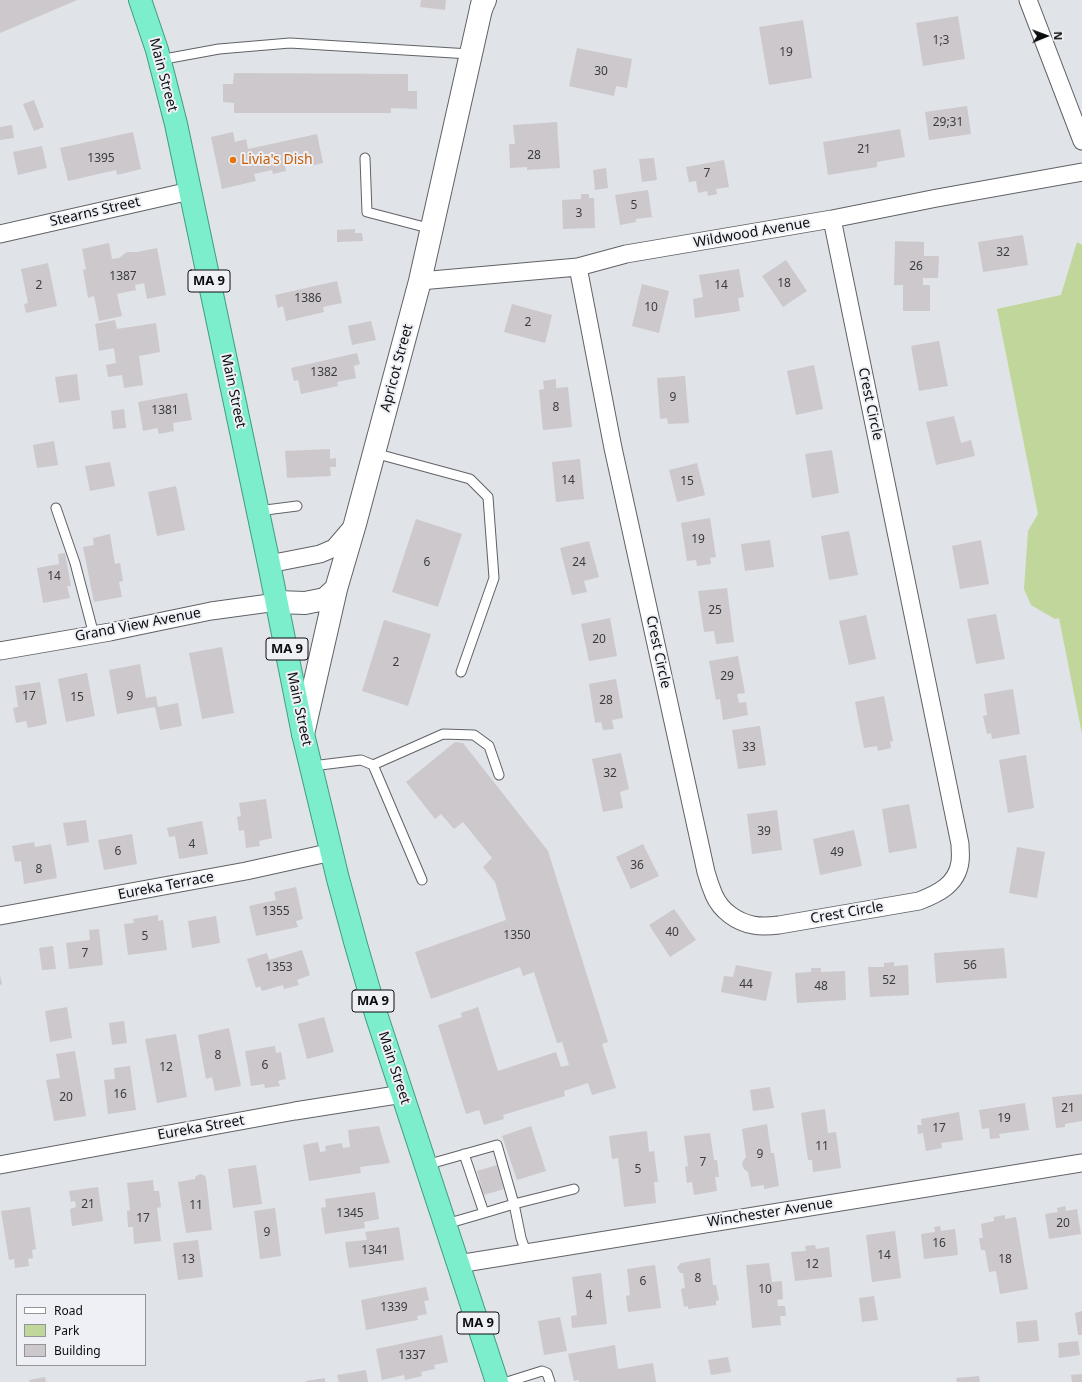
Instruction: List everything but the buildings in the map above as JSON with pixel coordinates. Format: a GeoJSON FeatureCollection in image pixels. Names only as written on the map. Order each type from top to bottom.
{"type":"FeatureCollection","features":[{"type":"Feature","properties":{"kind":"highway","name":"Main Street"},"geometry":{"type":"LineString","coordinates":[[140,0],[159,60],[176,124],[277,602],[303,734],[356,945],[497,1382]]}},
{"type":"Feature","properties":{"kind":"street"},"geometry":{"type":"LineString","coordinates":[[1028,0],[1082,141]]}},
{"type":"Feature","properties":{"kind":"street","name":"Apricot Street"},"geometry":{"type":"LineString","coordinates":[[303,734],[336,589],[420,281],[470,54],[485,3]]}},
{"type":"Feature","properties":{"kind":"street","name":"Wildwood Avenue"},"geometry":{"type":"LineString","coordinates":[[420,281],[578,267],[626,254],[832,219],[936,198],[1082,172]]}},
{"type":"Feature","properties":{"kind":"street","name":"Stearns Street"},"geometry":{"type":"LineString","coordinates":[[0,234],[190,191]]}},
{"type":"Feature","properties":{"kind":"street","name":"Crest Circle"},"geometry":{"type":"LineString","coordinates":[[578,267],[618,471],[706,872],[714,896],[721,906],[734,917],[742,922],[754,926],[779,925],[919,901],[937,894],[951,882],[960,865],[960,844],[832,219]]}},
{"type":"Feature","properties":{"kind":"street"},"geometry":{"type":"LineString","coordinates":[[269,564],[320,554],[334,548],[354,524]]}},
{"type":"Feature","properties":{"kind":"street"},"geometry":{"type":"LineString","coordinates":[[277,602],[305,603],[325,599],[336,589]]}},
{"type":"Feature","properties":{"kind":"street","name":"Grand View Avenue"},"geometry":{"type":"LineString","coordinates":[[0,651],[211,611],[277,602]]}},
{"type":"Feature","properties":{"kind":"street","name":"Eureka Terrace"},"geometry":{"type":"LineString","coordinates":[[0,916],[238,872],[332,852]]}},
{"type":"Feature","properties":{"kind":"street","name":"Eureka Street"},"geometry":{"type":"LineString","coordinates":[[0,1165],[295,1111],[403,1094]]}},
{"type":"Feature","properties":{"kind":"street","name":"Winchester Avenue"},"geometry":{"type":"LineString","coordinates":[[458,1264],[1082,1163]]}},
{"type":"Feature","properties":{"kind":"lane"},"geometry":{"type":"LineString","coordinates":[[159,60],[219,49],[290,43],[470,54]]}},
{"type":"Feature","properties":{"kind":"lane"},"geometry":{"type":"LineString","coordinates":[[364,158],[367,212],[432,229]]}},
{"type":"Feature","properties":{"kind":"lane"},"geometry":{"type":"LineString","coordinates":[[374,453],[470,479],[488,497],[494,578],[461,672]]}},
{"type":"Feature","properties":{"kind":"lane"},"geometry":{"type":"LineString","coordinates":[[258,511],[297,506]]}},
{"type":"Feature","properties":{"kind":"lane"},"geometry":{"type":"LineString","coordinates":[[56,508],[75,563],[94,634]]}},
{"type":"Feature","properties":{"kind":"lane"},"geometry":{"type":"LineString","coordinates":[[373,765],[443,734],[474,735],[489,746],[500,775]]}},
{"type":"Feature","properties":{"kind":"lane"},"geometry":{"type":"LineString","coordinates":[[312,766],[361,760],[373,765],[422,880]]}},
{"type":"Feature","properties":{"kind":"lane"},"geometry":{"type":"LineString","coordinates":[[426,1165],[497,1145],[526,1252]]}},
{"type":"Feature","properties":{"kind":"lane"},"geometry":{"type":"LineString","coordinates":[[464,1154],[484,1213]]}},
{"type":"Feature","properties":{"kind":"lane"},"geometry":{"type":"LineString","coordinates":[[446,1224],[514,1204],[574,1189]]}},
{"type":"Feature","properties":{"kind":"lane"},"geometry":{"type":"LineString","coordinates":[[507,1382],[542,1371],[547,1373],[550,1382]]}},
{"type":"Feature","properties":{"kind":"green space"},"geometry":{"type":"Polygon","coordinates":[[[1077,242],[1082,245],[1082,734],[1059,618],[1055,619],[1031,605],[1024,589],[1028,531],[1038,514],[997,309],[1061,295],[1077,242]]]}},
{"type":"Feature","properties":{"kind":"place","name":"Livia's Dish"},"geometry":{"type":"Point","coordinates":[233,160]}}]}
